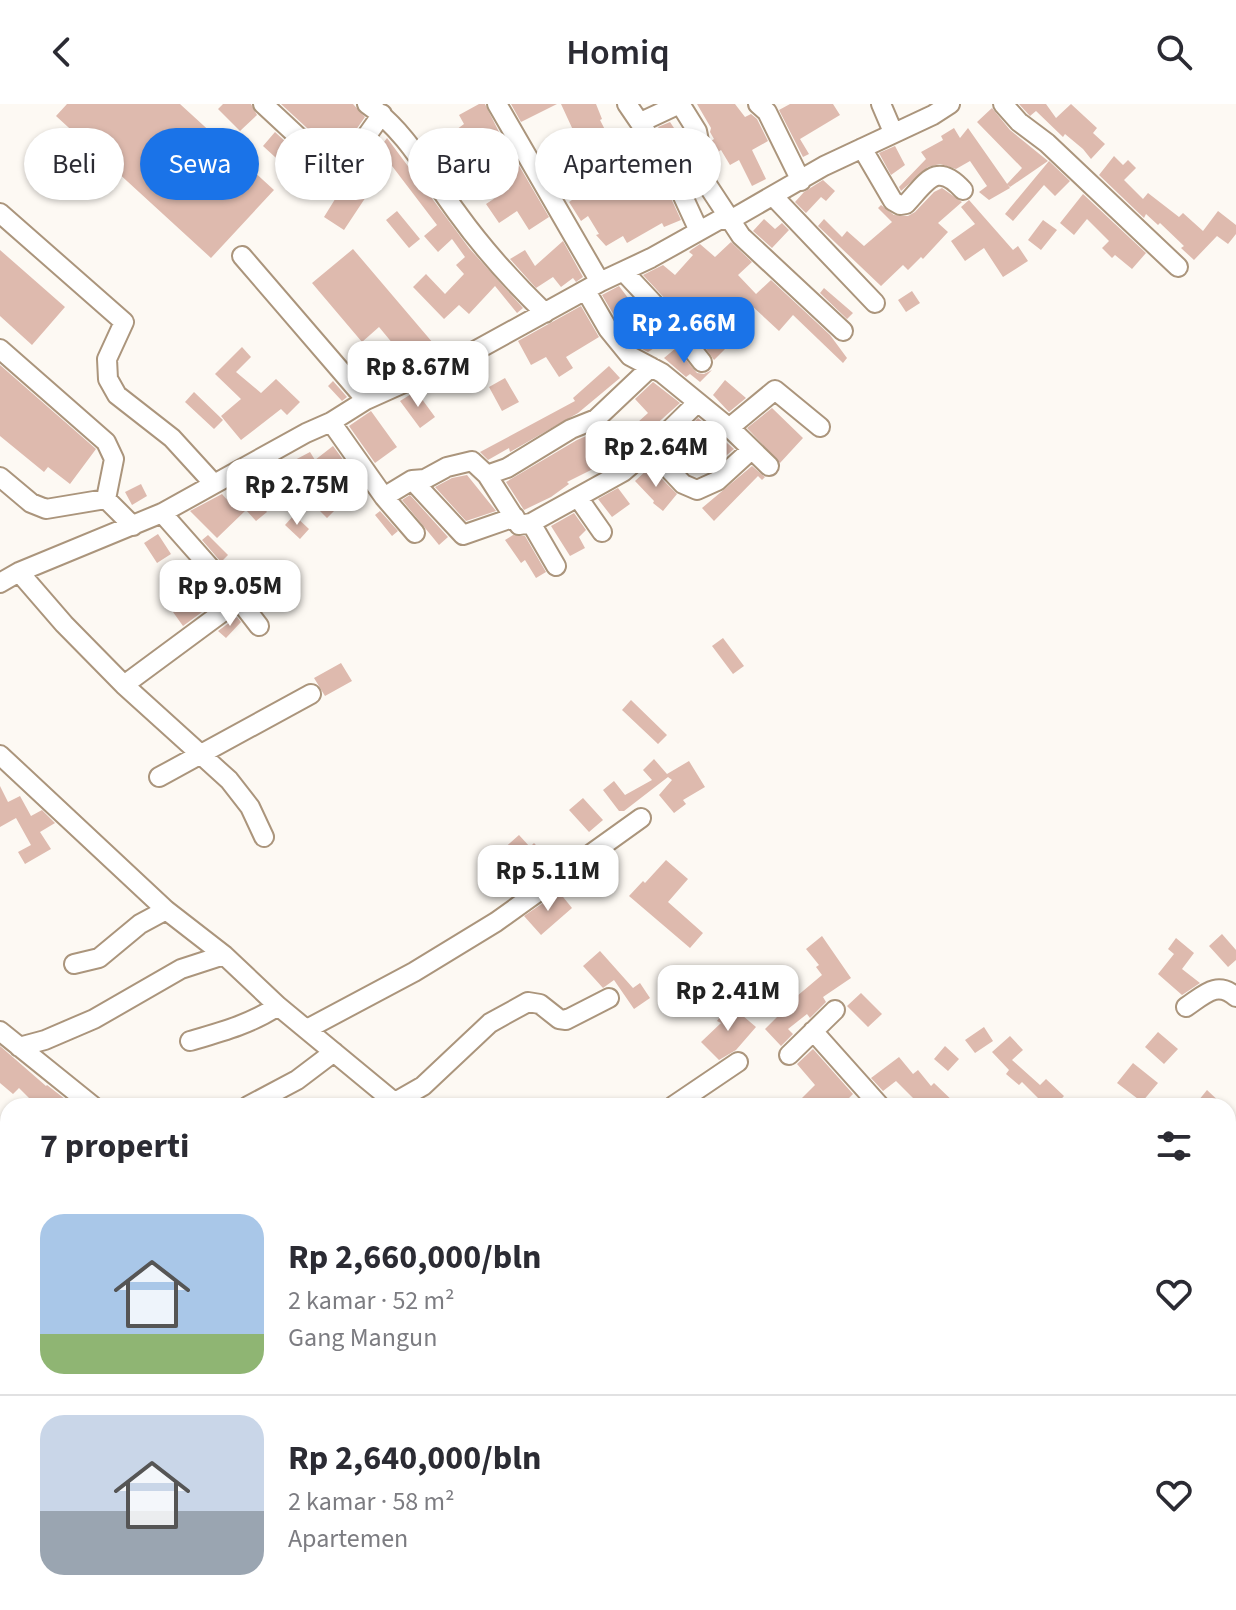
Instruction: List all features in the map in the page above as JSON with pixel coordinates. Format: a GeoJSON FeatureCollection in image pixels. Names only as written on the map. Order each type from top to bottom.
{"type":"FeatureCollection","features":[{"type":"Feature","properties":{"kind":"street"},"geometry":{"type":"LineString","coordinates":[[263,104],[334,170],[344,168],[375,109],[497,265],[545,313]]}},
{"type":"Feature","properties":{"kind":"street"},"geometry":{"type":"LineString","coordinates":[[497,104],[593,286],[617,341],[630,356],[662,373],[729,428],[769,466]]}},
{"type":"Feature","properties":{"kind":"street"},"geometry":{"type":"LineString","coordinates":[[627,104],[645,128]]}},
{"type":"Feature","properties":{"kind":"street"},"geometry":{"type":"LineString","coordinates":[[758,104],[767,112],[801,181]]}},
{"type":"Feature","properties":{"kind":"street"},"geometry":{"type":"LineString","coordinates":[[881,104],[893,132]]}},
{"type":"Feature","properties":{"kind":"street"},"geometry":{"type":"LineString","coordinates":[[0,583],[19,572],[162,513],[366,400],[473,352],[719,220],[732,219],[824,166],[950,104]]}},
{"type":"Feature","properties":{"kind":"street"},"geometry":{"type":"LineString","coordinates":[[1003,104],[1178,267]]}},
{"type":"Feature","properties":{"kind":"street"},"geometry":{"type":"LineString","coordinates":[[641,122],[675,106],[682,107],[695,128]]}},
{"type":"Feature","properties":{"kind":"street"},"geometry":{"type":"LineString","coordinates":[[862,148],[893,201],[900,205],[906,204],[929,178],[939,175],[949,176],[963,190]]}},
{"type":"Feature","properties":{"kind":"street"},"geometry":{"type":"LineString","coordinates":[[773,196],[875,303]]}},
{"type":"Feature","properties":{"kind":"street"},"geometry":{"type":"LineString","coordinates":[[685,200],[699,231]]}},
{"type":"Feature","properties":{"kind":"street"},"geometry":{"type":"LineString","coordinates":[[719,200],[741,236],[843,331]]}},
{"type":"Feature","properties":{"kind":"street"},"geometry":{"type":"LineString","coordinates":[[0,213],[124,322],[107,359],[108,379],[117,395],[172,438],[214,484]]}},
{"type":"Feature","properties":{"kind":"street"},"geometry":{"type":"LineString","coordinates":[[242,256],[366,400]]}},
{"type":"Feature","properties":{"kind":"street"},"geometry":{"type":"LineString","coordinates":[[624,272],[669,320],[702,362]]}},
{"type":"Feature","properties":{"kind":"street"},"geometry":{"type":"LineString","coordinates":[[0,349],[106,442],[114,459],[106,499]]}},
{"type":"Feature","properties":{"kind":"street"},"geometry":{"type":"LineString","coordinates":[[487,475],[507,468],[571,429],[596,419],[651,367]]}},
{"type":"Feature","properties":{"kind":"street"},"geometry":{"type":"LineString","coordinates":[[729,428],[775,390],[820,427]]}},
{"type":"Feature","properties":{"kind":"street"},"geometry":{"type":"LineString","coordinates":[[412,480],[463,535],[523,520],[579,499],[623,472],[697,403]]}},
{"type":"Feature","properties":{"kind":"street"},"geometry":{"type":"LineString","coordinates":[[331,422],[384,497],[415,533]]}},
{"type":"Feature","properties":{"kind":"street"},"geometry":{"type":"LineString","coordinates":[[650,449],[683,484],[697,490],[717,481],[751,450]]}},
{"type":"Feature","properties":{"kind":"street"},"geometry":{"type":"LineString","coordinates":[[384,497],[412,480],[425,479],[447,467],[472,461],[487,475],[556,566]]}},
{"type":"Feature","properties":{"kind":"street"},"geometry":{"type":"LineString","coordinates":[[0,477],[31,503],[46,509],[106,499]]}},
{"type":"Feature","properties":{"kind":"street"},"geometry":{"type":"LineString","coordinates":[[106,499],[133,526]]}},
{"type":"Feature","properties":{"kind":"street"},"geometry":{"type":"LineString","coordinates":[[579,499],[602,532]]}},
{"type":"Feature","properties":{"kind":"street"},"geometry":{"type":"LineString","coordinates":[[162,513],[259,626]]}},
{"type":"Feature","properties":{"kind":"street"},"geometry":{"type":"LineString","coordinates":[[19,572],[64,624],[124,685],[239,792],[264,837]]}},
{"type":"Feature","properties":{"kind":"street"},"geometry":{"type":"LineString","coordinates":[[124,685],[239,600]]}},
{"type":"Feature","properties":{"kind":"street"},"geometry":{"type":"LineString","coordinates":[[159,777],[311,694]]}},
{"type":"Feature","properties":{"kind":"street"},"geometry":{"type":"LineString","coordinates":[[0,755],[166,910],[224,955],[278,1006],[386,1098]]}},
{"type":"Feature","properties":{"kind":"street"},"geometry":{"type":"LineString","coordinates":[[307,1029],[414,972],[496,922],[641,818]]}},
{"type":"Feature","properties":{"kind":"street"},"geometry":{"type":"LineString","coordinates":[[74,964],[99,958],[140,924],[166,910]]}},
{"type":"Feature","properties":{"kind":"street"},"geometry":{"type":"LineString","coordinates":[[19,1047],[45,1040],[94,1019],[181,969],[224,955]]}},
{"type":"Feature","properties":{"kind":"street"},"geometry":{"type":"LineString","coordinates":[[1186,1007],[1214,988],[1222,988],[1236,997]]}},
{"type":"Feature","properties":{"kind":"street"},"geometry":{"type":"LineString","coordinates":[[405,1098],[423,1086],[490,1023],[528,1002],[534,1001],[559,1019],[566,1020],[609,998]]}},
{"type":"Feature","properties":{"kind":"street"},"geometry":{"type":"LineString","coordinates":[[190,1041],[232,1029],[262,1017],[278,1006]]}},
{"type":"Feature","properties":{"kind":"street"},"geometry":{"type":"LineString","coordinates":[[789,1055],[835,1010]]}},
{"type":"Feature","properties":{"kind":"street"},"geometry":{"type":"LineString","coordinates":[[0,1031],[83,1098]]}},
{"type":"Feature","properties":{"kind":"street"},"geometry":{"type":"LineString","coordinates":[[813,1031],[873,1098]]}},
{"type":"Feature","properties":{"kind":"street"},"geometry":{"type":"LineString","coordinates":[[263,1098],[312,1070],[334,1052]]}},
{"type":"Feature","properties":{"kind":"street"},"geometry":{"type":"LineString","coordinates":[[685,1098],[738,1062]]}},
{"type":"Feature","properties":{"kind":"street"},"geometry":{"type":"LineString","coordinates":[[275,1092],[281,1098]]}},
{"type":"Feature","properties":{"kind":"building"},"geometry":{"type":"Polygon","coordinates":[[[67,104],[180,104],[206,128],[140,128],[140,193],[124,178],[124,128],[69,128],[56,116],[67,104]]]}},
{"type":"Feature","properties":{"kind":"building"},"geometry":{"type":"Polygon","coordinates":[[[223,104],[251,104],[257,115],[243,128],[237,128],[218,109],[223,104]]]}},
{"type":"Feature","properties":{"kind":"building"},"geometry":{"type":"Polygon","coordinates":[[[281,104],[353,104],[365,117],[357,128],[307,128],[281,104]]]}},
{"type":"Feature","properties":{"kind":"building"},"geometry":{"type":"Polygon","coordinates":[[[485,104],[497,128],[459,128],[464,124],[459,115],[485,104]]]}},
{"type":"Feature","properties":{"kind":"building"},"geometry":{"type":"Polygon","coordinates":[[[511,104],[557,104],[521,122],[511,104]]]}},
{"type":"Feature","properties":{"kind":"building"},"geometry":{"type":"Polygon","coordinates":[[[561,104],[596,104],[604,128],[572,128],[561,104]]]}},
{"type":"Feature","properties":{"kind":"building"},"geometry":{"type":"Polygon","coordinates":[[[697,104],[735,104],[745,117],[751,114],[757,119],[768,141],[752,150],[766,179],[752,186],[739,160],[730,165],[721,150],[721,128],[711,128],[697,104]]]}},
{"type":"Feature","properties":{"kind":"building"},"geometry":{"type":"Polygon","coordinates":[[[790,104],[833,104],[840,115],[800,139],[809,154],[803,157],[779,110],[790,104]]]}},
{"type":"Feature","properties":{"kind":"building"},"geometry":{"type":"Polygon","coordinates":[[[1019,104],[1046,104],[1056,118],[1071,104],[1097,128],[1093,133],[1105,144],[1091,159],[1036,111],[1030,116],[1019,104]]]}},
{"type":"Feature","properties":{"kind":"building"},"geometry":{"type":"Polygon","coordinates":[[[992,108],[1010,130],[1048,161],[1010,187],[1007,184],[1022,168],[977,122],[992,108]]]}},
{"type":"Feature","properties":{"kind":"building"},"geometry":{"type":"Polygon","coordinates":[[[670,122],[674,128],[659,128],[670,122]]]}},
{"type":"Feature","properties":{"kind":"building"},"geometry":{"type":"Polygon","coordinates":[[[954,128],[960,138],[968,128],[1010,188],[989,200],[979,192],[987,186],[970,161],[956,169],[940,164],[928,167],[901,191],[899,187],[926,159],[921,152],[943,140],[941,136],[954,128]]]}},
{"type":"Feature","properties":{"kind":"building"},"geometry":{"type":"Polygon","coordinates":[[[275,132],[275,157],[263,146],[275,132]]]}},
{"type":"Feature","properties":{"kind":"building"},"geometry":{"type":"Polygon","coordinates":[[[392,145],[408,166],[408,187],[392,166],[392,145]]]}},
{"type":"Feature","properties":{"kind":"building"},"geometry":{"type":"Polygon","coordinates":[[[895,146],[905,165],[891,175],[879,153],[895,146]]]}},
{"type":"Feature","properties":{"kind":"building"},"geometry":{"type":"Polygon","coordinates":[[[1114,156],[1123,165],[1128,160],[1136,168],[1124,180],[1143,199],[1148,193],[1179,217],[1183,213],[1203,231],[1218,211],[1236,225],[1236,234],[1228,244],[1217,236],[1194,260],[1160,223],[1158,225],[1146,214],[1144,218],[1099,175],[1114,156]]]}},
{"type":"Feature","properties":{"kind":"building"},"geometry":{"type":"Polygon","coordinates":[[[1049,161],[1070,181],[1055,196],[1044,185],[1013,221],[1005,214],[1049,161]]]}},
{"type":"Feature","properties":{"kind":"building"},"geometry":{"type":"Polygon","coordinates":[[[519,166],[535,193],[535,200],[539,200],[549,217],[529,230],[517,211],[499,223],[486,204],[492,200],[519,200],[519,166]]]}},
{"type":"Feature","properties":{"kind":"building"},"geometry":{"type":"Polygon","coordinates":[[[259,176],[274,190],[211,258],[148,200],[259,200],[259,176]]]}},
{"type":"Feature","properties":{"kind":"building"},"geometry":{"type":"Polygon","coordinates":[[[823,180],[835,191],[826,201],[821,197],[806,213],[795,202],[823,180]]]}},
{"type":"Feature","properties":{"kind":"building"},"geometry":{"type":"Polygon","coordinates":[[[942,188],[962,202],[938,223],[948,232],[923,259],[921,257],[908,270],[903,265],[881,286],[818,226],[824,219],[842,237],[847,231],[864,246],[892,222],[878,208],[881,205],[894,215],[908,216],[942,188]]]}},
{"type":"Feature","properties":{"kind":"building"},"geometry":{"type":"Polygon","coordinates":[[[1083,194],[1146,253],[1132,269],[1115,255],[1112,258],[1102,248],[1109,241],[1087,219],[1074,235],[1060,223],[1083,194]]]}},
{"type":"Feature","properties":{"kind":"building"},"geometry":{"type":"Polygon","coordinates":[[[335,200],[364,200],[344,230],[324,217],[335,200]]]}},
{"type":"Feature","properties":{"kind":"building"},"geometry":{"type":"Polygon","coordinates":[[[418,200],[433,200],[469,248],[523,308],[517,313],[495,286],[469,314],[459,305],[444,319],[413,287],[426,274],[445,294],[464,274],[456,265],[465,257],[452,239],[438,252],[424,236],[437,225],[418,200]]]}},
{"type":"Feature","properties":{"kind":"building"},"geometry":{"type":"Polygon","coordinates":[[[672,200],[681,220],[664,227],[662,223],[627,243],[623,236],[606,246],[596,235],[599,234],[588,216],[581,221],[569,202],[672,200]]]}},
{"type":"Feature","properties":{"kind":"building"},"geometry":{"type":"Polygon","coordinates":[[[969,200],[1013,250],[1018,246],[1028,261],[1003,277],[984,248],[965,261],[951,241],[975,224],[961,207],[969,200]]]}},
{"type":"Feature","properties":{"kind":"building"},"geometry":{"type":"Polygon","coordinates":[[[397,211],[420,239],[409,248],[386,220],[397,211]]]}},
{"type":"Feature","properties":{"kind":"building"},"geometry":{"type":"Polygon","coordinates":[[[764,219],[775,229],[782,223],[789,230],[772,248],[753,231],[764,219]]]}},
{"type":"Feature","properties":{"kind":"building"},"geometry":{"type":"Polygon","coordinates":[[[1043,220],[1057,230],[1041,250],[1028,240],[1043,220]]]}},
{"type":"Feature","properties":{"kind":"building"},"geometry":{"type":"Polygon","coordinates":[[[563,241],[583,277],[576,282],[573,278],[561,287],[553,277],[536,288],[510,259],[525,250],[535,266],[563,241]]]}},
{"type":"Feature","properties":{"kind":"building"},"geometry":{"type":"Polygon","coordinates":[[[731,242],[752,262],[738,275],[756,294],[771,280],[830,335],[847,358],[843,363],[793,315],[779,331],[751,305],[734,322],[714,304],[702,316],[693,307],[682,317],[643,275],[663,265],[675,275],[693,255],[689,252],[700,244],[715,257],[731,242]]]}},
{"type":"Feature","properties":{"kind":"building"},"geometry":{"type":"Polygon","coordinates":[[[353,249],[433,343],[408,362],[379,327],[362,342],[312,283],[353,249]]]}},
{"type":"Feature","properties":{"kind":"building"},"geometry":{"type":"Polygon","coordinates":[[[0,250],[65,307],[32,345],[0,316],[0,250]]]}},
{"type":"Feature","properties":{"kind":"building"},"geometry":{"type":"Polygon","coordinates":[[[619,286],[662,343],[648,352],[638,347],[602,295],[619,286]]]}},
{"type":"Feature","properties":{"kind":"building"},"geometry":{"type":"Polygon","coordinates":[[[824,288],[853,313],[847,319],[820,293],[824,288]]]}},
{"type":"Feature","properties":{"kind":"building"},"geometry":{"type":"Polygon","coordinates":[[[912,291],[920,303],[906,312],[898,300],[912,291]]]}},
{"type":"Feature","properties":{"kind":"building"},"geometry":{"type":"Polygon","coordinates":[[[581,306],[599,337],[566,357],[573,368],[559,377],[546,357],[531,365],[518,341],[581,306]]]}},
{"type":"Feature","properties":{"kind":"building"},"geometry":{"type":"Polygon","coordinates":[[[710,334],[725,349],[714,360],[701,342],[710,334]]]}},
{"type":"Feature","properties":{"kind":"building"},"geometry":{"type":"Polygon","coordinates":[[[242,347],[251,357],[236,372],[261,393],[276,379],[300,402],[287,415],[281,409],[241,440],[221,416],[241,399],[215,374],[242,347]]]}},
{"type":"Feature","properties":{"kind":"building"},"geometry":{"type":"Polygon","coordinates":[[[676,348],[697,373],[712,370],[700,382],[690,374],[686,377],[664,358],[676,348]]]}},
{"type":"Feature","properties":{"kind":"building"},"geometry":{"type":"Polygon","coordinates":[[[0,365],[96,449],[70,484],[48,467],[44,472],[0,436],[0,365]]]}},
{"type":"Feature","properties":{"kind":"building"},"geometry":{"type":"Polygon","coordinates":[[[609,366],[620,378],[578,413],[510,452],[509,448],[488,460],[480,452],[575,401],[573,398],[609,366]]]}},
{"type":"Feature","properties":{"kind":"building"},"geometry":{"type":"Polygon","coordinates":[[[505,378],[519,402],[502,411],[489,387],[505,378]]]}},
{"type":"Feature","properties":{"kind":"building"},"geometry":{"type":"Polygon","coordinates":[[[725,380],[746,398],[729,412],[713,395],[725,380]]]}},
{"type":"Feature","properties":{"kind":"building"},"geometry":{"type":"Polygon","coordinates":[[[333,381],[347,397],[342,401],[328,386],[333,381]]]}},
{"type":"Feature","properties":{"kind":"building"},"geometry":{"type":"Polygon","coordinates":[[[653,382],[680,403],[616,460],[607,450],[648,413],[635,399],[653,382]]]}},
{"type":"Feature","properties":{"kind":"building"},"geometry":{"type":"Polygon","coordinates":[[[416,391],[435,417],[420,428],[400,401],[416,391]]]}},
{"type":"Feature","properties":{"kind":"building"},"geometry":{"type":"Polygon","coordinates":[[[194,392],[223,420],[214,429],[185,402],[194,392]]]}},
{"type":"Feature","properties":{"kind":"building"},"geometry":{"type":"Polygon","coordinates":[[[772,408],[803,438],[780,463],[747,428],[772,408]]]}},
{"type":"Feature","properties":{"kind":"building"},"geometry":{"type":"Polygon","coordinates":[[[371,411],[397,447],[375,463],[349,426],[371,411]]]}},
{"type":"Feature","properties":{"kind":"building"},"geometry":{"type":"Polygon","coordinates":[[[698,418],[734,449],[707,472],[674,442],[698,418]]]}},
{"type":"Feature","properties":{"kind":"building"},"geometry":{"type":"Polygon","coordinates":[[[591,434],[596,442],[588,449],[601,465],[567,482],[569,484],[551,497],[524,510],[506,482],[591,434]]]}},
{"type":"Feature","properties":{"kind":"building"},"geometry":{"type":"Polygon","coordinates":[[[333,446],[355,476],[344,485],[327,463],[292,486],[259,502],[267,512],[256,521],[246,510],[217,538],[190,511],[222,494],[229,502],[253,482],[310,452],[315,460],[333,446]]]}},
{"type":"Feature","properties":{"kind":"building"},"geometry":{"type":"Polygon","coordinates":[[[752,466],[765,477],[762,480],[758,476],[714,521],[702,508],[752,466]]]}},
{"type":"Feature","properties":{"kind":"building"},"geometry":{"type":"Polygon","coordinates":[[[650,467],[677,494],[663,511],[635,481],[650,467]]]}},
{"type":"Feature","properties":{"kind":"building"},"geometry":{"type":"Polygon","coordinates":[[[467,475],[496,511],[466,521],[435,487],[452,478],[467,475]]]}},
{"type":"Feature","properties":{"kind":"building"},"geometry":{"type":"Polygon","coordinates":[[[141,484],[147,496],[132,505],[125,492],[141,484]]]}},
{"type":"Feature","properties":{"kind":"building"},"geometry":{"type":"Polygon","coordinates":[[[618,488],[630,504],[612,517],[598,499],[618,488]]]}},
{"type":"Feature","properties":{"kind":"building"},"geometry":{"type":"Polygon","coordinates":[[[410,495],[448,537],[439,545],[402,500],[410,495]]]}},
{"type":"Feature","properties":{"kind":"building"},"geometry":{"type":"Polygon","coordinates":[[[325,497],[336,509],[327,518],[315,506],[325,497]]]}},
{"type":"Feature","properties":{"kind":"building"},"geometry":{"type":"Polygon","coordinates":[[[380,511],[398,531],[392,536],[375,515],[380,511]]]}},
{"type":"Feature","properties":{"kind":"building"},"geometry":{"type":"Polygon","coordinates":[[[574,513],[586,530],[579,537],[585,548],[570,556],[551,526],[574,513]]]}},
{"type":"Feature","properties":{"kind":"building"},"geometry":{"type":"Polygon","coordinates":[[[294,515],[309,529],[300,539],[285,525],[294,515]]]}},
{"type":"Feature","properties":{"kind":"building"},"geometry":{"type":"Polygon","coordinates":[[[158,534],[171,554],[157,563],[144,543],[158,534]]]}},
{"type":"Feature","properties":{"kind":"building"},"geometry":{"type":"Polygon","coordinates":[[[208,535],[228,555],[221,562],[202,540],[208,535]]]}},
{"type":"Feature","properties":{"kind":"building"},"geometry":{"type":"Polygon","coordinates":[[[513,535],[525,536],[546,572],[536,578],[525,560],[521,563],[505,540],[513,535]]]}},
{"type":"Feature","properties":{"kind":"building"},"geometry":{"type":"Polygon","coordinates":[[[197,574],[208,589],[211,587],[221,598],[183,626],[173,612],[187,602],[177,589],[197,574]]]}},
{"type":"Feature","properties":{"kind":"building"},"geometry":{"type":"Polygon","coordinates":[[[237,617],[241,622],[226,638],[218,631],[237,617]]]}},
{"type":"Feature","properties":{"kind":"building"},"geometry":{"type":"Polygon","coordinates":[[[723,638],[744,666],[733,674],[712,646],[723,638]]]}},
{"type":"Feature","properties":{"kind":"building"},"geometry":{"type":"Polygon","coordinates":[[[341,663],[352,681],[325,696],[314,678],[341,663]]]}},
{"type":"Feature","properties":{"kind":"building"},"geometry":{"type":"Polygon","coordinates":[[[631,700],[667,735],[658,744],[622,710],[631,700]]]}},
{"type":"Feature","properties":{"kind":"building"},"geometry":{"type":"Polygon","coordinates":[[[654,759],[667,774],[689,761],[705,787],[683,800],[686,804],[674,813],[659,795],[672,780],[668,777],[624,811],[619,811],[603,790],[614,781],[625,795],[652,780],[643,770],[654,759]]]}},
{"type":"Feature","properties":{"kind":"building"},"geometry":{"type":"Polygon","coordinates":[[[0,786],[8,802],[20,796],[31,816],[42,810],[55,823],[40,832],[51,849],[25,864],[18,852],[31,845],[16,818],[0,827],[0,786]]]}},
{"type":"Feature","properties":{"kind":"building"},"geometry":{"type":"Polygon","coordinates":[[[583,798],[603,820],[589,832],[569,810],[583,798]]]}},
{"type":"Feature","properties":{"kind":"building"},"geometry":{"type":"Polygon","coordinates":[[[519,835],[530,847],[534,843],[550,860],[517,891],[500,874],[506,869],[495,856],[519,835]]]}},
{"type":"Feature","properties":{"kind":"building"},"geometry":{"type":"Polygon","coordinates":[[[666,860],[688,879],[668,902],[703,933],[690,948],[629,896],[666,860]]]}},
{"type":"Feature","properties":{"kind":"building"},"geometry":{"type":"Polygon","coordinates":[[[559,892],[572,908],[541,935],[524,916],[559,892]]]}},
{"type":"Feature","properties":{"kind":"building"},"geometry":{"type":"Polygon","coordinates":[[[1222,934],[1236,950],[1236,960],[1228,967],[1209,946],[1222,934]]]}},
{"type":"Feature","properties":{"kind":"building"},"geometry":{"type":"Polygon","coordinates":[[[822,936],[851,978],[823,997],[826,1002],[810,1018],[807,1014],[788,1029],[793,1034],[781,1046],[765,1029],[780,1014],[778,1012],[822,975],[816,967],[819,965],[806,949],[822,936]]]}},
{"type":"Feature","properties":{"kind":"building"},"geometry":{"type":"Polygon","coordinates":[[[1176,938],[1194,953],[1182,969],[1200,983],[1182,995],[1158,974],[1174,954],[1168,949],[1176,938]]]}},
{"type":"Feature","properties":{"kind":"building"},"geometry":{"type":"Polygon","coordinates":[[[600,951],[633,988],[640,983],[650,998],[634,1009],[614,980],[603,988],[583,966],[600,951]]]}},
{"type":"Feature","properties":{"kind":"building"},"geometry":{"type":"Polygon","coordinates":[[[861,993],[882,1014],[868,1027],[847,1006],[861,993]]]}},
{"type":"Feature","properties":{"kind":"building"},"geometry":{"type":"Polygon","coordinates":[[[729,1004],[756,1027],[736,1050],[719,1060],[701,1042],[721,1023],[717,1021],[729,1004]]]}},
{"type":"Feature","properties":{"kind":"building"},"geometry":{"type":"Polygon","coordinates":[[[984,1027],[993,1041],[975,1053],[965,1040],[984,1027]]]}},
{"type":"Feature","properties":{"kind":"building"},"geometry":{"type":"Polygon","coordinates":[[[1158,1032],[1178,1049],[1164,1064],[1145,1047],[1158,1032]]]}},
{"type":"Feature","properties":{"kind":"building"},"geometry":{"type":"Polygon","coordinates":[[[1010,1036],[1023,1050],[1012,1060],[1040,1085],[1046,1079],[1064,1096],[1038,1098],[1022,1082],[1019,1085],[1006,1074],[1009,1070],[992,1052],[1010,1036]]]}},
{"type":"Feature","properties":{"kind":"building"},"geometry":{"type":"Polygon","coordinates":[[[0,1046],[64,1098],[29,1098],[19,1088],[13,1094],[0,1083],[0,1046]]]}},
{"type":"Feature","properties":{"kind":"building"},"geometry":{"type":"Polygon","coordinates":[[[945,1046],[959,1059],[948,1071],[934,1059],[945,1046]]]}},
{"type":"Feature","properties":{"kind":"building"},"geometry":{"type":"Polygon","coordinates":[[[813,1049],[853,1094],[849,1098],[802,1098],[815,1085],[797,1064],[813,1049]]]}},
{"type":"Feature","properties":{"kind":"building"},"geometry":{"type":"Polygon","coordinates":[[[899,1057],[913,1074],[918,1070],[931,1086],[934,1083],[950,1098],[913,1098],[896,1081],[883,1091],[871,1078],[899,1057]]]}},
{"type":"Feature","properties":{"kind":"building"},"geometry":{"type":"Polygon","coordinates":[[[1133,1063],[1158,1083],[1145,1098],[1137,1098],[1117,1083],[1133,1063]]]}},
{"type":"Feature","properties":{"kind":"building"},"geometry":{"type":"Polygon","coordinates":[[[1207,1090],[1216,1098],[1200,1098],[1207,1090]]]}}]}
